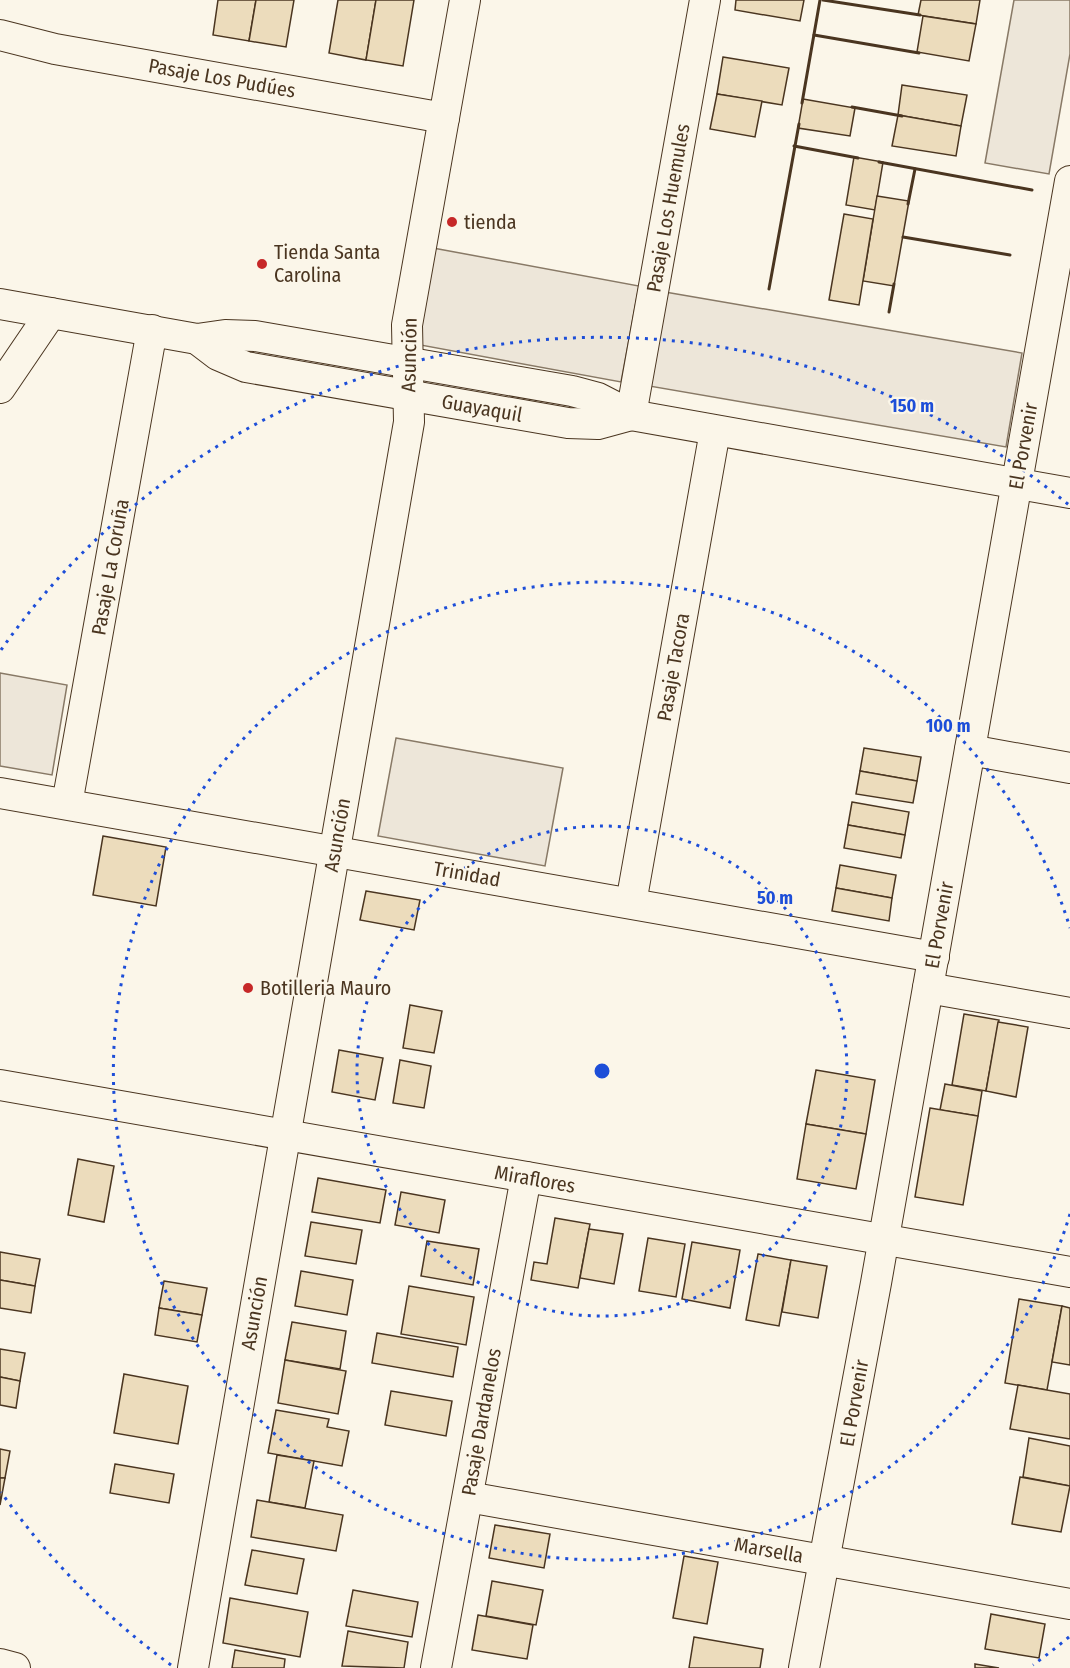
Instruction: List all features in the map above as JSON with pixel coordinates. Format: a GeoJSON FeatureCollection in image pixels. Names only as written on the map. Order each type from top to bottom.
{"type":"FeatureCollection","features":[{"type":"Feature","properties":{"kind":"street","name":"Asunción"},"geometry":{"type":"LineString","coordinates":[[193,1668],[409,422],[407,325],[465,0]]}},
{"type":"Feature","properties":{"kind":"street","name":"Pasaje Los Huemules"},"geometry":{"type":"LineString","coordinates":[[631,416],[705,0]]}},
{"type":"Feature","properties":{"kind":"street","name":"Pasaje Los Pudúes"},"geometry":{"type":"LineString","coordinates":[[0,35],[55,49],[444,117]]}},
{"type":"Feature","properties":{"kind":"street","name":"El Porvenir"},"geometry":{"type":"LineString","coordinates":[[804,1668],[934,957],[1070,181]]}},
{"type":"Feature","properties":{"kind":"street","name":"Guayaquil"},"geometry":{"type":"LineString","coordinates":[[0,304],[198,339],[225,335],[255,336],[585,393],[631,416],[1070,493]]}},
{"type":"Feature","properties":{"kind":"street"},"geometry":{"type":"LineString","coordinates":[[0,388],[51,313]]}},
{"type":"Feature","properties":{"kind":"street","name":"Pasaje La Coruña"},"geometry":{"type":"LineString","coordinates":[[67,804],[152,330]]}},
{"type":"Feature","properties":{"kind":"street","name":"Guayaquil"},"geometry":{"type":"LineString","coordinates":[[198,339],[218,355],[246,367],[582,424],[615,421],[631,416]]}},
{"type":"Feature","properties":{"kind":"street","name":"Pasaje Tacora"},"geometry":{"type":"LineString","coordinates":[[631,903],[715,431]]}},
{"type":"Feature","properties":{"kind":"street"},"geometry":{"type":"LineString","coordinates":[[970,750],[1070,768]]}},
{"type":"Feature","properties":{"kind":"street","name":"Trinidad"},"geometry":{"type":"LineString","coordinates":[[0,793],[934,957]]}},
{"type":"Feature","properties":{"kind":"street"},"geometry":{"type":"LineString","coordinates":[[928,988],[1070,1013]]}},
{"type":"Feature","properties":{"kind":"street","name":"Miraflores"},"geometry":{"type":"LineString","coordinates":[[0,1085],[1070,1272]]}},
{"type":"Feature","properties":{"kind":"street","name":"Pasaje Dardanelos"},"geometry":{"type":"LineString","coordinates":[[436,1668],[526,1177]]}},
{"type":"Feature","properties":{"kind":"street","name":"Marsella"},"geometry":{"type":"LineString","coordinates":[[468,1497],[1070,1604]]}},
{"type":"Feature","properties":{"kind":"street"},"geometry":{"type":"LineString","coordinates":[[0,1664],[15,1668]]}},
{"type":"Feature","properties":{"kind":"shaded area"},"geometry":{"type":"Polygon","coordinates":[[[1014,0],[1070,0],[1070,54],[1049,174],[985,163],[1014,0]]]}},
{"type":"Feature","properties":{"kind":"shaded area"},"geometry":{"type":"Polygon","coordinates":[[[433,248],[639,286],[621,382],[415,344],[433,248]]]}},
{"type":"Feature","properties":{"kind":"shaded area"},"geometry":{"type":"Polygon","coordinates":[[[665,292],[1022,353],[1006,447],[649,386],[665,292]]]}},
{"type":"Feature","properties":{"kind":"shaded area"},"geometry":{"type":"Polygon","coordinates":[[[0,673],[67,685],[52,775],[0,766],[0,673]]]}},
{"type":"Feature","properties":{"kind":"shaded area"},"geometry":{"type":"Polygon","coordinates":[[[396,738],[563,768],[545,866],[378,836],[396,738]]]}},
{"type":"Feature","properties":{"kind":"building"},"geometry":{"type":"Polygon","coordinates":[[[218,0],[256,0],[249,41],[213,35],[218,0]]]}},
{"type":"Feature","properties":{"kind":"building"},"geometry":{"type":"Polygon","coordinates":[[[256,0],[294,0],[286,47],[249,41],[256,0]]]}},
{"type":"Feature","properties":{"kind":"building"},"geometry":{"type":"Polygon","coordinates":[[[338,0],[376,0],[366,60],[329,53],[338,0]]]}},
{"type":"Feature","properties":{"kind":"building"},"geometry":{"type":"Polygon","coordinates":[[[376,0],[414,0],[403,66],[366,60],[376,0]]]}},
{"type":"Feature","properties":{"kind":"building"},"geometry":{"type":"Polygon","coordinates":[[[736,0],[804,0],[800,21],[735,10],[736,0]]]}},
{"type":"Feature","properties":{"kind":"building"},"geometry":{"type":"Polygon","coordinates":[[[921,0],[980,0],[976,24],[918,15],[921,0]]]}},
{"type":"Feature","properties":{"kind":"building"},"geometry":{"type":"Polygon","coordinates":[[[923,16],[976,24],[969,61],[917,52],[923,16]]]}},
{"type":"Feature","properties":{"kind":"building"},"geometry":{"type":"Polygon","coordinates":[[[723,57],[789,68],[782,105],[717,94],[723,57]]]}},
{"type":"Feature","properties":{"kind":"building"},"geometry":{"type":"Polygon","coordinates":[[[902,85],[967,95],[961,126],[898,115],[902,85]]]}},
{"type":"Feature","properties":{"kind":"building"},"geometry":{"type":"Polygon","coordinates":[[[717,94],[762,101],[755,137],[710,129],[717,94]]]}},
{"type":"Feature","properties":{"kind":"building"},"geometry":{"type":"Polygon","coordinates":[[[803,99],[855,108],[850,136],[798,128],[803,99]]]}},
{"type":"Feature","properties":{"kind":"building"},"geometry":{"type":"Polygon","coordinates":[[[898,115],[961,126],[956,156],[892,146],[898,115]]]}},
{"type":"Feature","properties":{"kind":"building"},"geometry":{"type":"Polygon","coordinates":[[[854,157],[883,162],[875,210],[846,205],[854,157]]]}},
{"type":"Feature","properties":{"kind":"building"},"geometry":{"type":"Polygon","coordinates":[[[877,196],[909,201],[894,286],[863,281],[877,196]]]}},
{"type":"Feature","properties":{"kind":"building"},"geometry":{"type":"Polygon","coordinates":[[[844,214],[873,219],[859,305],[829,300],[844,214]]]}},
{"type":"Feature","properties":{"kind":"building"},"geometry":{"type":"Polygon","coordinates":[[[864,748],[921,757],[917,781],[860,771],[864,748]]]}},
{"type":"Feature","properties":{"kind":"building"},"geometry":{"type":"Polygon","coordinates":[[[860,771],[917,781],[913,803],[856,794],[860,771]]]}},
{"type":"Feature","properties":{"kind":"building"},"geometry":{"type":"Polygon","coordinates":[[[852,802],[909,812],[905,835],[848,825],[852,802]]]}},
{"type":"Feature","properties":{"kind":"building"},"geometry":{"type":"Polygon","coordinates":[[[848,825],[905,835],[901,858],[844,848],[848,825]]]}},
{"type":"Feature","properties":{"kind":"building"},"geometry":{"type":"Polygon","coordinates":[[[103,836],[166,847],[156,906],[93,895],[103,836]]]}},
{"type":"Feature","properties":{"kind":"building"},"geometry":{"type":"Polygon","coordinates":[[[840,865],[896,875],[892,898],[836,888],[840,865]]]}},
{"type":"Feature","properties":{"kind":"building"},"geometry":{"type":"Polygon","coordinates":[[[836,888],[892,898],[889,921],[832,911],[836,888]]]}},
{"type":"Feature","properties":{"kind":"building"},"geometry":{"type":"Polygon","coordinates":[[[366,891],[420,900],[414,930],[360,920],[366,891]]]}},
{"type":"Feature","properties":{"kind":"building"},"geometry":{"type":"Polygon","coordinates":[[[410,1005],[442,1011],[434,1053],[403,1048],[410,1005]]]}},
{"type":"Feature","properties":{"kind":"building"},"geometry":{"type":"Polygon","coordinates":[[[964,1014],[999,1020],[986,1091],[952,1085],[964,1014]]]}},
{"type":"Feature","properties":{"kind":"building"},"geometry":{"type":"Polygon","coordinates":[[[998,1022],[1028,1027],[1016,1097],[986,1091],[998,1022]]]}},
{"type":"Feature","properties":{"kind":"building"},"geometry":{"type":"Polygon","coordinates":[[[339,1050],[383,1058],[375,1100],[332,1092],[339,1050]]]}},
{"type":"Feature","properties":{"kind":"building"},"geometry":{"type":"Polygon","coordinates":[[[400,1060],[431,1066],[424,1108],[393,1103],[400,1060]]]}},
{"type":"Feature","properties":{"kind":"building"},"geometry":{"type":"Polygon","coordinates":[[[816,1070],[875,1080],[866,1134],[806,1124],[816,1070]]]}},
{"type":"Feature","properties":{"kind":"building"},"geometry":{"type":"Polygon","coordinates":[[[945,1084],[982,1091],[978,1116],[940,1110],[945,1084]]]}},
{"type":"Feature","properties":{"kind":"building"},"geometry":{"type":"Polygon","coordinates":[[[930,1108],[978,1116],[963,1205],[915,1197],[930,1108]]]}},
{"type":"Feature","properties":{"kind":"building"},"geometry":{"type":"Polygon","coordinates":[[[806,1124],[866,1134],[856,1189],[797,1179],[806,1124]]]}},
{"type":"Feature","properties":{"kind":"building"},"geometry":{"type":"Polygon","coordinates":[[[78,1159],[114,1166],[104,1222],[68,1215],[78,1159]]]}},
{"type":"Feature","properties":{"kind":"building"},"geometry":{"type":"Polygon","coordinates":[[[318,1178],[386,1190],[380,1223],[312,1212],[318,1178]]]}},
{"type":"Feature","properties":{"kind":"building"},"geometry":{"type":"Polygon","coordinates":[[[401,1192],[445,1200],[439,1233],[395,1225],[401,1192]]]}},
{"type":"Feature","properties":{"kind":"building"},"geometry":{"type":"Polygon","coordinates":[[[555,1218],[590,1224],[578,1288],[531,1280],[534,1262],[547,1264],[555,1218]]]}},
{"type":"Feature","properties":{"kind":"building"},"geometry":{"type":"Polygon","coordinates":[[[311,1222],[362,1230],[356,1264],[305,1256],[311,1222]]]}},
{"type":"Feature","properties":{"kind":"building"},"geometry":{"type":"Polygon","coordinates":[[[589,1229],[623,1234],[614,1284],[580,1278],[589,1229]]]}},
{"type":"Feature","properties":{"kind":"building"},"geometry":{"type":"Polygon","coordinates":[[[648,1238],[685,1244],[676,1297],[639,1291],[648,1238]]]}},
{"type":"Feature","properties":{"kind":"building"},"geometry":{"type":"Polygon","coordinates":[[[427,1241],[479,1249],[473,1285],[421,1276],[427,1241]]]}},
{"type":"Feature","properties":{"kind":"building"},"geometry":{"type":"Polygon","coordinates":[[[692,1242],[740,1250],[730,1308],[682,1299],[692,1242]]]}},
{"type":"Feature","properties":{"kind":"building"},"geometry":{"type":"Polygon","coordinates":[[[0,1252],[40,1259],[35,1286],[0,1280],[0,1252]]]}},
{"type":"Feature","properties":{"kind":"building"},"geometry":{"type":"Polygon","coordinates":[[[758,1254],[791,1260],[779,1326],[746,1320],[758,1254]]]}},
{"type":"Feature","properties":{"kind":"building"},"geometry":{"type":"Polygon","coordinates":[[[791,1260],[827,1266],[818,1318],[782,1312],[791,1260]]]}},
{"type":"Feature","properties":{"kind":"building"},"geometry":{"type":"Polygon","coordinates":[[[301,1271],[353,1280],[347,1315],[295,1306],[301,1271]]]}},
{"type":"Feature","properties":{"kind":"building"},"geometry":{"type":"Polygon","coordinates":[[[0,1280],[35,1286],[31,1313],[0,1308],[0,1280]]]}},
{"type":"Feature","properties":{"kind":"building"},"geometry":{"type":"Polygon","coordinates":[[[164,1281],[207,1288],[202,1315],[159,1308],[164,1281]]]}},
{"type":"Feature","properties":{"kind":"building"},"geometry":{"type":"Polygon","coordinates":[[[409,1286],[474,1297],[466,1345],[401,1334],[409,1286]]]}},
{"type":"Feature","properties":{"kind":"building"},"geometry":{"type":"Polygon","coordinates":[[[1019,1299],[1062,1306],[1047,1390],[1005,1383],[1019,1299]]]}},
{"type":"Feature","properties":{"kind":"building"},"geometry":{"type":"Polygon","coordinates":[[[1062,1306],[1070,1308],[1070,1365],[1052,1362],[1062,1306]]]}},
{"type":"Feature","properties":{"kind":"building"},"geometry":{"type":"Polygon","coordinates":[[[159,1308],[202,1315],[197,1342],[155,1335],[159,1308]]]}},
{"type":"Feature","properties":{"kind":"building"},"geometry":{"type":"Polygon","coordinates":[[[292,1322],[346,1331],[340,1369],[285,1360],[292,1322]]]}},
{"type":"Feature","properties":{"kind":"building"},"geometry":{"type":"Polygon","coordinates":[[[377,1333],[458,1347],[453,1377],[372,1363],[377,1333]]]}},
{"type":"Feature","properties":{"kind":"building"},"geometry":{"type":"Polygon","coordinates":[[[0,1349],[25,1353],[20,1381],[0,1377],[0,1349]]]}},
{"type":"Feature","properties":{"kind":"building"},"geometry":{"type":"Polygon","coordinates":[[[285,1360],[346,1371],[338,1414],[278,1403],[285,1360]]]}},
{"type":"Feature","properties":{"kind":"building"},"geometry":{"type":"Polygon","coordinates":[[[124,1374],[188,1386],[178,1444],[114,1433],[124,1374]]]}},
{"type":"Feature","properties":{"kind":"building"},"geometry":{"type":"Polygon","coordinates":[[[0,1377],[20,1381],[16,1408],[0,1405],[0,1377]]]}},
{"type":"Feature","properties":{"kind":"building"},"geometry":{"type":"Polygon","coordinates":[[[1018,1385],[1070,1394],[1070,1439],[1010,1429],[1018,1385]]]}},
{"type":"Feature","properties":{"kind":"building"},"geometry":{"type":"Polygon","coordinates":[[[391,1391],[452,1401],[446,1436],[385,1425],[391,1391]]]}},
{"type":"Feature","properties":{"kind":"building"},"geometry":{"type":"Polygon","coordinates":[[[276,1410],[329,1419],[327,1427],[349,1431],[342,1466],[268,1453],[276,1410]]]}},
{"type":"Feature","properties":{"kind":"building"},"geometry":{"type":"Polygon","coordinates":[[[1029,1438],[1070,1446],[1070,1486],[1023,1477],[1029,1438]]]}},
{"type":"Feature","properties":{"kind":"building"},"geometry":{"type":"Polygon","coordinates":[[[0,1449],[10,1451],[5,1478],[0,1478],[0,1449]]]}},
{"type":"Feature","properties":{"kind":"building"},"geometry":{"type":"Polygon","coordinates":[[[277,1455],[314,1461],[305,1508],[269,1502],[277,1455]]]}},
{"type":"Feature","properties":{"kind":"building"},"geometry":{"type":"Polygon","coordinates":[[[115,1464],[174,1474],[169,1503],[110,1493],[115,1464]]]}},
{"type":"Feature","properties":{"kind":"building"},"geometry":{"type":"Polygon","coordinates":[[[1020,1477],[1070,1486],[1061,1532],[1012,1524],[1020,1477]]]}},
{"type":"Feature","properties":{"kind":"building"},"geometry":{"type":"Polygon","coordinates":[[[0,1478],[5,1478],[0,1505],[0,1478]]]}},
{"type":"Feature","properties":{"kind":"building"},"geometry":{"type":"Polygon","coordinates":[[[257,1500],[343,1515],[336,1551],[251,1537],[257,1500]]]}},
{"type":"Feature","properties":{"kind":"building"},"geometry":{"type":"Polygon","coordinates":[[[495,1525],[550,1534],[544,1568],[489,1558],[495,1525]]]}},
{"type":"Feature","properties":{"kind":"building"},"geometry":{"type":"Polygon","coordinates":[[[252,1550],[304,1559],[297,1594],[245,1585],[252,1550]]]}},
{"type":"Feature","properties":{"kind":"building"},"geometry":{"type":"Polygon","coordinates":[[[684,1556],[718,1562],[707,1624],[673,1618],[684,1556]]]}},
{"type":"Feature","properties":{"kind":"building"},"geometry":{"type":"Polygon","coordinates":[[[492,1581],[543,1590],[536,1625],[486,1616],[492,1581]]]}},
{"type":"Feature","properties":{"kind":"building"},"geometry":{"type":"Polygon","coordinates":[[[353,1590],[418,1602],[412,1637],[346,1626],[353,1590]]]}},
{"type":"Feature","properties":{"kind":"building"},"geometry":{"type":"Polygon","coordinates":[[[230,1598],[308,1612],[300,1657],[223,1643],[230,1598]]]}},
{"type":"Feature","properties":{"kind":"building"},"geometry":{"type":"Polygon","coordinates":[[[991,1614],[1045,1624],[1039,1658],[985,1649],[991,1614]]]}},
{"type":"Feature","properties":{"kind":"building"},"geometry":{"type":"Polygon","coordinates":[[[478,1615],[533,1625],[527,1659],[472,1650],[478,1615]]]}},
{"type":"Feature","properties":{"kind":"building"},"geometry":{"type":"Polygon","coordinates":[[[348,1631],[408,1642],[404,1668],[342,1666],[348,1631]]]}},
{"type":"Feature","properties":{"kind":"building"},"geometry":{"type":"Polygon","coordinates":[[[694,1637],[763,1649],[760,1668],[689,1668],[694,1637]]]}},
{"type":"Feature","properties":{"kind":"building"},"geometry":{"type":"Polygon","coordinates":[[[235,1650],[285,1659],[284,1668],[232,1668],[235,1650]]]}},
{"type":"Feature","properties":{"kind":"building"},"geometry":{"type":"Polygon","coordinates":[[[975,1664],[999,1668],[975,1668],[975,1664]]]}},
{"type":"Feature","properties":{"kind":"wall"},"geometry":{"type":"LineString","coordinates":[[802,103],[820,0]]}},
{"type":"Feature","properties":{"kind":"wall"},"geometry":{"type":"LineString","coordinates":[[823,0],[920,15]]}},
{"type":"Feature","properties":{"kind":"wall"},"geometry":{"type":"LineString","coordinates":[[814,35],[919,53]]}},
{"type":"Feature","properties":{"kind":"wall"},"geometry":{"type":"LineString","coordinates":[[852,107],[902,116]]}},
{"type":"Feature","properties":{"kind":"wall"},"geometry":{"type":"LineString","coordinates":[[769,289],[799,124]]}},
{"type":"Feature","properties":{"kind":"wall"},"geometry":{"type":"LineString","coordinates":[[794,146],[858,158]]}},
{"type":"Feature","properties":{"kind":"wall"},"geometry":{"type":"LineString","coordinates":[[879,162],[1032,190]]}},
{"type":"Feature","properties":{"kind":"wall"},"geometry":{"type":"LineString","coordinates":[[908,204],[915,169]]}},
{"type":"Feature","properties":{"kind":"wall"},"geometry":{"type":"LineString","coordinates":[[903,237],[1010,255]]}},
{"type":"Feature","properties":{"kind":"wall"},"geometry":{"type":"LineString","coordinates":[[889,312],[894,284]]}},
{"type":"Feature","properties":{"kind":"place","name":"tienda"},"geometry":{"type":"Point","coordinates":[452,222]}},
{"type":"Feature","properties":{"kind":"place","name":"Tienda Santa Carolina"},"geometry":{"type":"Point","coordinates":[262,264]}},
{"type":"Feature","properties":{"kind":"place","name":"Botilleria Mauro"},"geometry":{"type":"Point","coordinates":[248,988]}}]}
